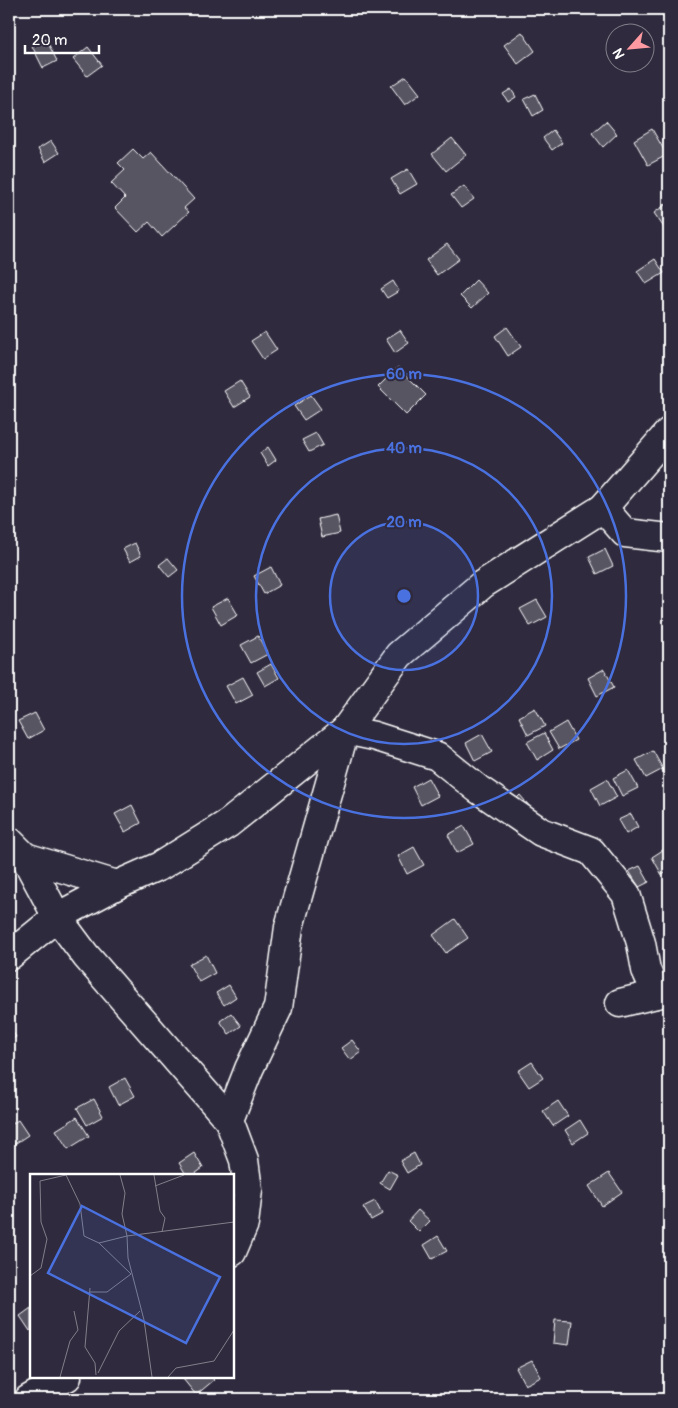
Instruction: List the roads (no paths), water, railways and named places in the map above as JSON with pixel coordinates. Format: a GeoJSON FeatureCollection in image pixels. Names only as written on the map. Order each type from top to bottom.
{"type":"FeatureCollection","features":[{"type":"Feature","properties":{"kind":"street"},"geometry":{"type":"LineString","coordinates":[[9,956],[57,917],[117,885],[160,866],[229,822],[346,730],[399,655],[483,584],[603,508],[669,432]]}},
{"type":"Feature","properties":{"kind":"street"},"geometry":{"type":"LineString","coordinates":[[603,508],[625,533],[669,538]]}},
{"type":"Feature","properties":{"kind":"street"},"geometry":{"type":"LineString","coordinates":[[346,730],[374,736],[437,756],[478,789],[541,832],[590,851],[626,894],[641,943],[646,970],[663,992],[620,1003]]}},
{"type":"Feature","properties":{"kind":"street"},"geometry":{"type":"LineString","coordinates":[[229,1120],[278,1008],[289,927],[346,730]]}},
{"type":"Feature","properties":{"kind":"street"},"geometry":{"type":"LineString","coordinates":[[17,849],[117,885]]}},
{"type":"Feature","properties":{"kind":"street"},"geometry":{"type":"LineString","coordinates":[[17,849],[57,917],[86,956],[229,1120],[244,1160],[248,1190],[244,1224],[234,1247]]}},
{"type":"Feature","properties":{"kind":"street"},"geometry":{"type":"LineString","coordinates":[[29,1399],[65,1378]]}}]}
